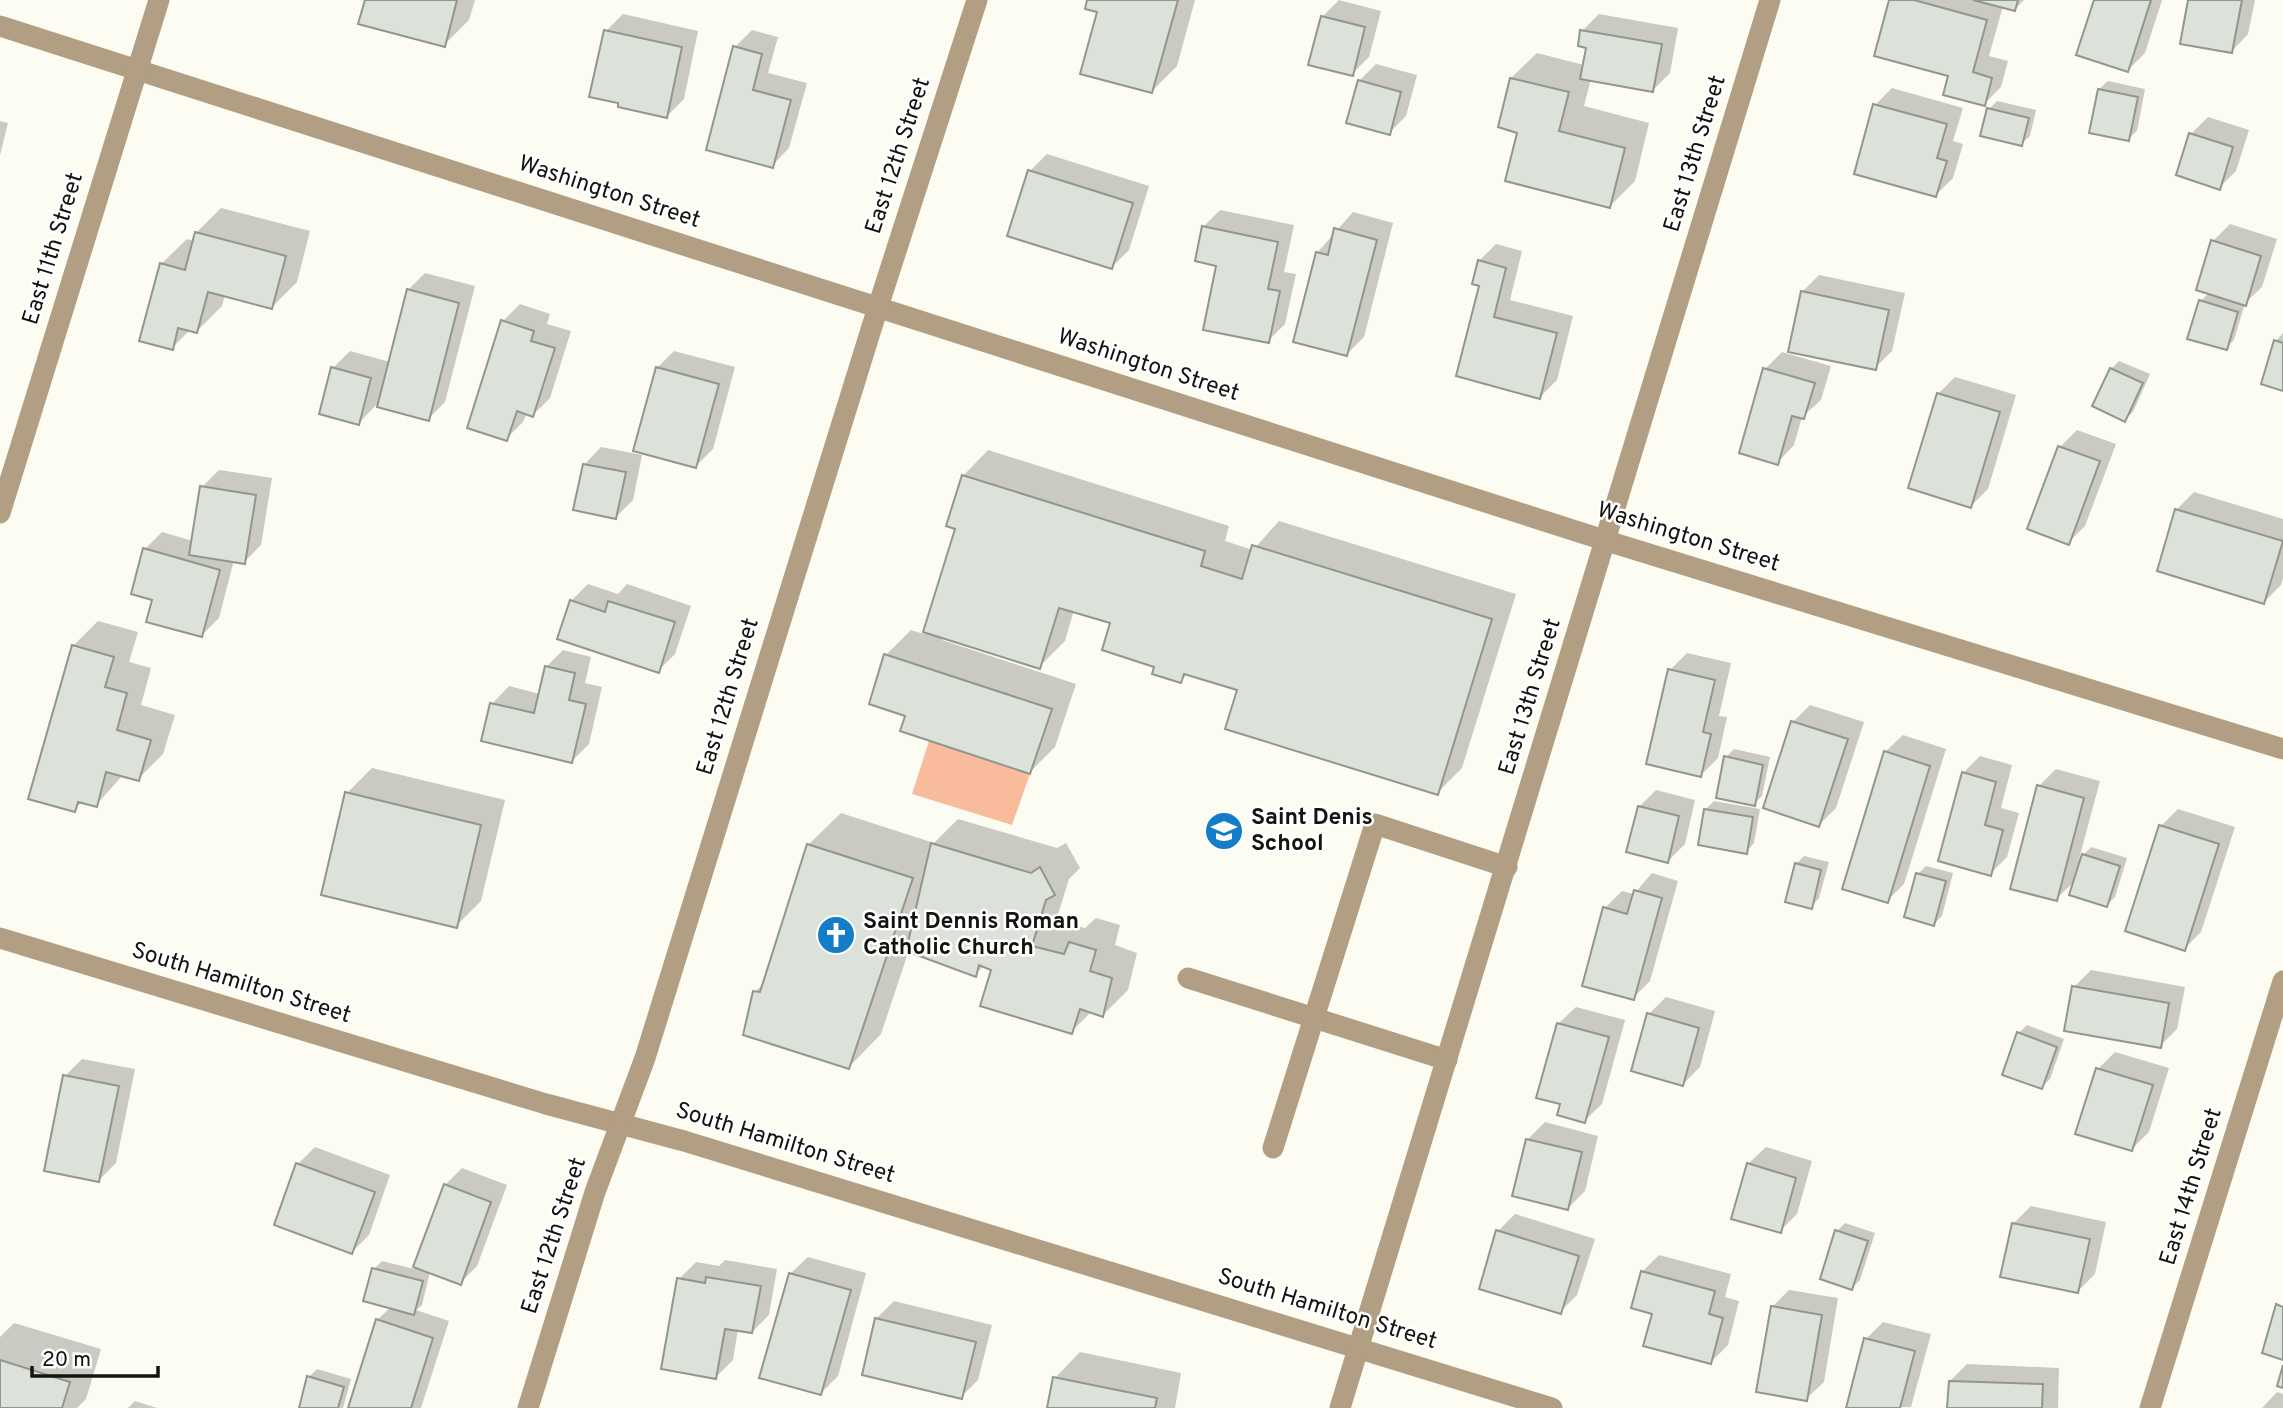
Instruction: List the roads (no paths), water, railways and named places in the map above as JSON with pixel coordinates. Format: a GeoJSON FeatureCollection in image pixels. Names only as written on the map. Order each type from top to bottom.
{"type":"FeatureCollection","features":[{"type":"Feature","properties":{"kind":"street","name":"East 11th Street"},"geometry":{"type":"LineString","coordinates":[[0,513],[159,0]]}},
{"type":"Feature","properties":{"kind":"street","name":"East 12th Street"},"geometry":{"type":"LineString","coordinates":[[527,1408],[595,1192],[649,1045],[878,307],[977,0]]}},
{"type":"Feature","properties":{"kind":"street","name":"East 13th Street"},"geometry":{"type":"LineString","coordinates":[[1340,1408],[1607,541],[1770,0]]}},
{"type":"Feature","properties":{"kind":"street","name":"Washington Street"},"geometry":{"type":"LineString","coordinates":[[0,26],[1607,541],[2283,749]]}},
{"type":"Feature","properties":{"kind":"street"},"geometry":{"type":"LineString","coordinates":[[1273,1149],[1375,824],[1507,867]]}},
{"type":"Feature","properties":{"kind":"street","name":"South Hamilton Street"},"geometry":{"type":"LineString","coordinates":[[0,938],[546,1104],[621,1122],[1359,1346],[1552,1408]]}},
{"type":"Feature","properties":{"kind":"street"},"geometry":{"type":"LineString","coordinates":[[1188,978],[1447,1060]]}},
{"type":"Feature","properties":{"kind":"street","name":"East 14th Street"},"geometry":{"type":"LineString","coordinates":[[2150,1408],[2283,981]]}},
{"type":"Feature","properties":{"kind":"place","name":"Saint Denis School"},"geometry":{"type":"Point","coordinates":[1224,831]}},
{"type":"Feature","properties":{"kind":"place","name":"Saint Dennis Roman Catholic Church"},"geometry":{"type":"Point","coordinates":[836,935]}}]}
